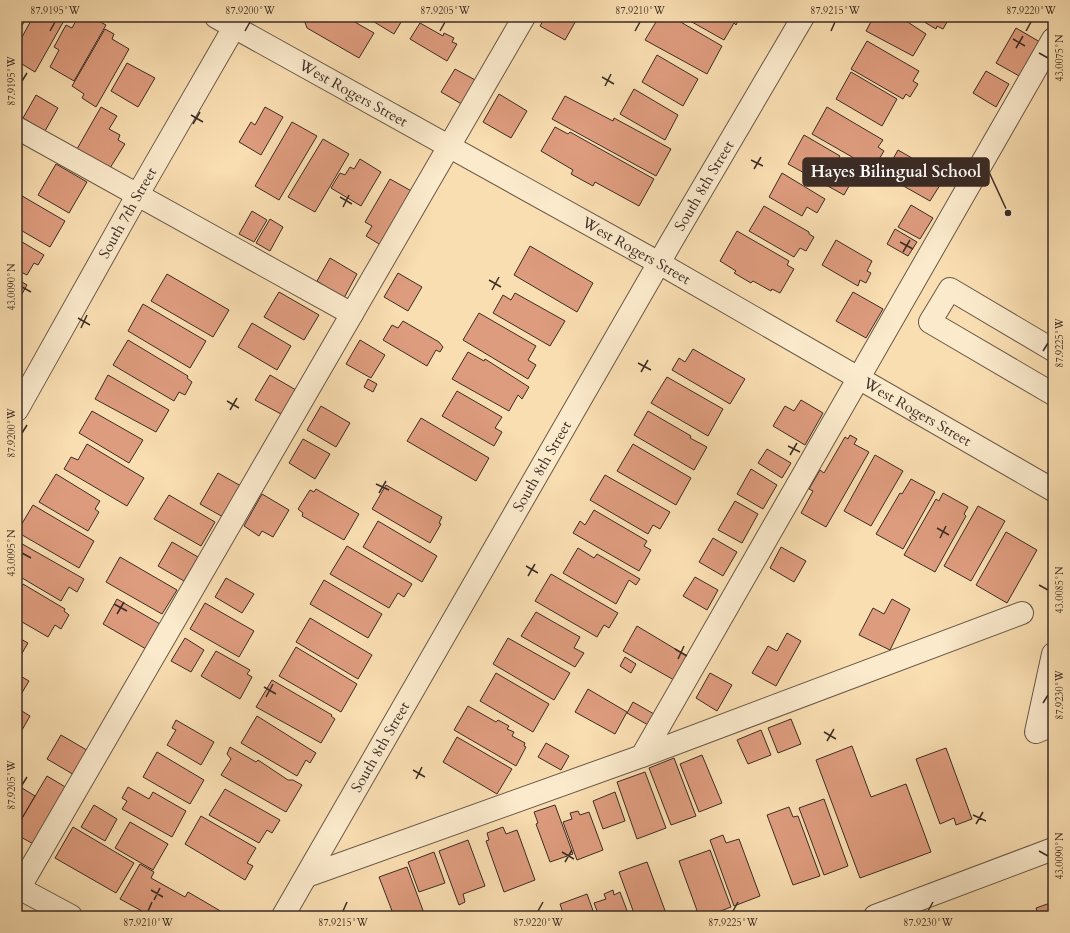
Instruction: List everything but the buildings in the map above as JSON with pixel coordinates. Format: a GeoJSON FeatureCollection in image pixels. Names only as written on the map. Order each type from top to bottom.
{"type":"FeatureCollection","features":[{"type":"Feature","properties":{"kind":"street"},"geometry":{"type":"LineString","coordinates":[[71,916],[18,889],[524,17]]}},
{"type":"Feature","properties":{"kind":"street","name":"South 8th Street"},"geometry":{"type":"LineString","coordinates":[[283,916],[659,263],[803,17]]}},
{"type":"Feature","properties":{"kind":"street","name":"West Rogers Street"},"geometry":{"type":"LineString","coordinates":[[230,20],[449,146],[859,377],[1053,490]]}},
{"type":"Feature","properties":{"kind":"street","name":"South 7th Street"},"geometry":{"type":"LineString","coordinates":[[17,410],[138,194],[230,20]]}},
{"type":"Feature","properties":{"kind":"street"},"geometry":{"type":"LineString","coordinates":[[642,756],[1053,38]]}},
{"type":"Feature","properties":{"kind":"street"},"geometry":{"type":"LineString","coordinates":[[17,128],[352,314]]}},
{"type":"Feature","properties":{"kind":"street"},"geometry":{"type":"LineString","coordinates":[[1053,350],[950,289],[930,322],[1053,394]]}},
{"type":"Feature","properties":{"kind":"street"},"geometry":{"type":"LineString","coordinates":[[307,876],[642,756],[1022,613]]}},
{"type":"Feature","properties":{"kind":"street"},"geometry":{"type":"LineString","coordinates":[[1053,654],[1036,732],[1053,725]]}},
{"type":"Feature","properties":{"kind":"street"},"geometry":{"type":"LineString","coordinates":[[875,916],[1053,849]]}},
{"type":"Feature","properties":{"kind":"place","name":"Hayes Bilingual School"},"geometry":{"type":"Point","coordinates":[1008,213]}}]}
